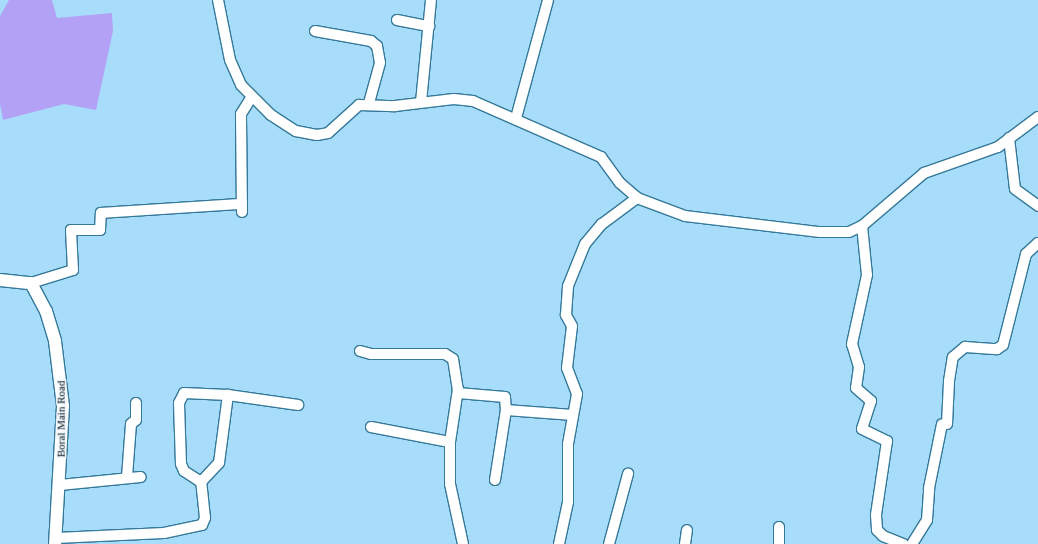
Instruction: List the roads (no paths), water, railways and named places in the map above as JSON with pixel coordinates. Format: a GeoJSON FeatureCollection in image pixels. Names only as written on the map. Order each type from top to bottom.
{"type":"FeatureCollection","features":[{"type":"Feature","properties":{"kind":"main road"},"geometry":{"type":"LineString","coordinates":[[0,280],[31,283]]}},
{"type":"Feature","properties":{"kind":"main road","name":"Boral Main Road"},"geometry":{"type":"LineString","coordinates":[[31,283],[46,311],[62,382],[60,485],[56,541]]}},
{"type":"Feature","properties":{"kind":"street"},"geometry":{"type":"LineString","coordinates":[[218,0],[230,60],[251,98],[296,131],[317,135],[338,126],[359,105],[369,103],[395,106],[454,99],[473,101],[516,118],[601,156],[620,183],[636,198],[684,216],[784,228],[849,232],[862,226],[924,173],[998,147],[1038,117]]}},
{"type":"Feature","properties":{"kind":"street"},"geometry":{"type":"LineString","coordinates":[[421,102],[431,0]]}},
{"type":"Feature","properties":{"kind":"street"},"geometry":{"type":"LineString","coordinates":[[516,118],[548,0]]}},
{"type":"Feature","properties":{"kind":"street"},"geometry":{"type":"LineString","coordinates":[[396,20],[428,26]]}},
{"type":"Feature","properties":{"kind":"street"},"geometry":{"type":"LineString","coordinates":[[316,31],[371,41],[377,46],[380,63],[369,103]]}},
{"type":"Feature","properties":{"kind":"street"},"geometry":{"type":"LineString","coordinates":[[31,283],[73,270],[71,230],[100,230],[101,213],[242,208],[241,114],[251,98]]}},
{"type":"Feature","properties":{"kind":"street"},"geometry":{"type":"LineString","coordinates":[[1009,138],[1015,189],[1038,206]]}},
{"type":"Feature","properties":{"kind":"street"},"geometry":{"type":"LineString","coordinates":[[560,544],[568,502],[567,452],[577,394],[567,368],[572,326],[566,315],[568,286],[585,244],[602,224],[636,198]]}},
{"type":"Feature","properties":{"kind":"street"},"geometry":{"type":"LineString","coordinates":[[862,226],[867,275],[852,344],[859,367],[856,388],[871,401],[862,429],[887,441],[876,514],[877,530],[883,536],[903,544]]}},
{"type":"Feature","properties":{"kind":"street"},"geometry":{"type":"LineString","coordinates":[[912,544],[927,520],[929,488],[945,424],[949,381],[954,357],[965,347],[997,349],[1003,345],[1026,254],[1038,243]]}},
{"type":"Feature","properties":{"kind":"street"},"geometry":{"type":"LineString","coordinates":[[360,351],[371,354],[448,355],[455,365],[458,393],[450,442],[450,490],[463,544]]}},
{"type":"Feature","properties":{"kind":"street"},"geometry":{"type":"LineString","coordinates":[[201,482],[184,471],[181,464],[180,398],[193,392],[228,394],[298,405]]}},
{"type":"Feature","properties":{"kind":"street"},"geometry":{"type":"LineString","coordinates":[[458,393],[505,397],[506,410],[495,480]]}},
{"type":"Feature","properties":{"kind":"street"},"geometry":{"type":"LineString","coordinates":[[56,541],[164,533],[201,527],[205,518],[201,482],[219,463],[228,394]]}},
{"type":"Feature","properties":{"kind":"street"},"geometry":{"type":"LineString","coordinates":[[127,477],[131,424],[136,420],[136,403]]}},
{"type":"Feature","properties":{"kind":"street"},"geometry":{"type":"LineString","coordinates":[[506,410],[573,415]]}},
{"type":"Feature","properties":{"kind":"street"},"geometry":{"type":"LineString","coordinates":[[371,427],[450,442]]}},
{"type":"Feature","properties":{"kind":"street"},"geometry":{"type":"LineString","coordinates":[[609,544],[628,474]]}},
{"type":"Feature","properties":{"kind":"street"},"geometry":{"type":"LineString","coordinates":[[60,485],[127,477],[141,477]]}},
{"type":"Feature","properties":{"kind":"street"},"geometry":{"type":"LineString","coordinates":[[779,526],[780,544]]}},
{"type":"Feature","properties":{"kind":"street"},"geometry":{"type":"LineString","coordinates":[[684,544],[687,530]]}}]}
